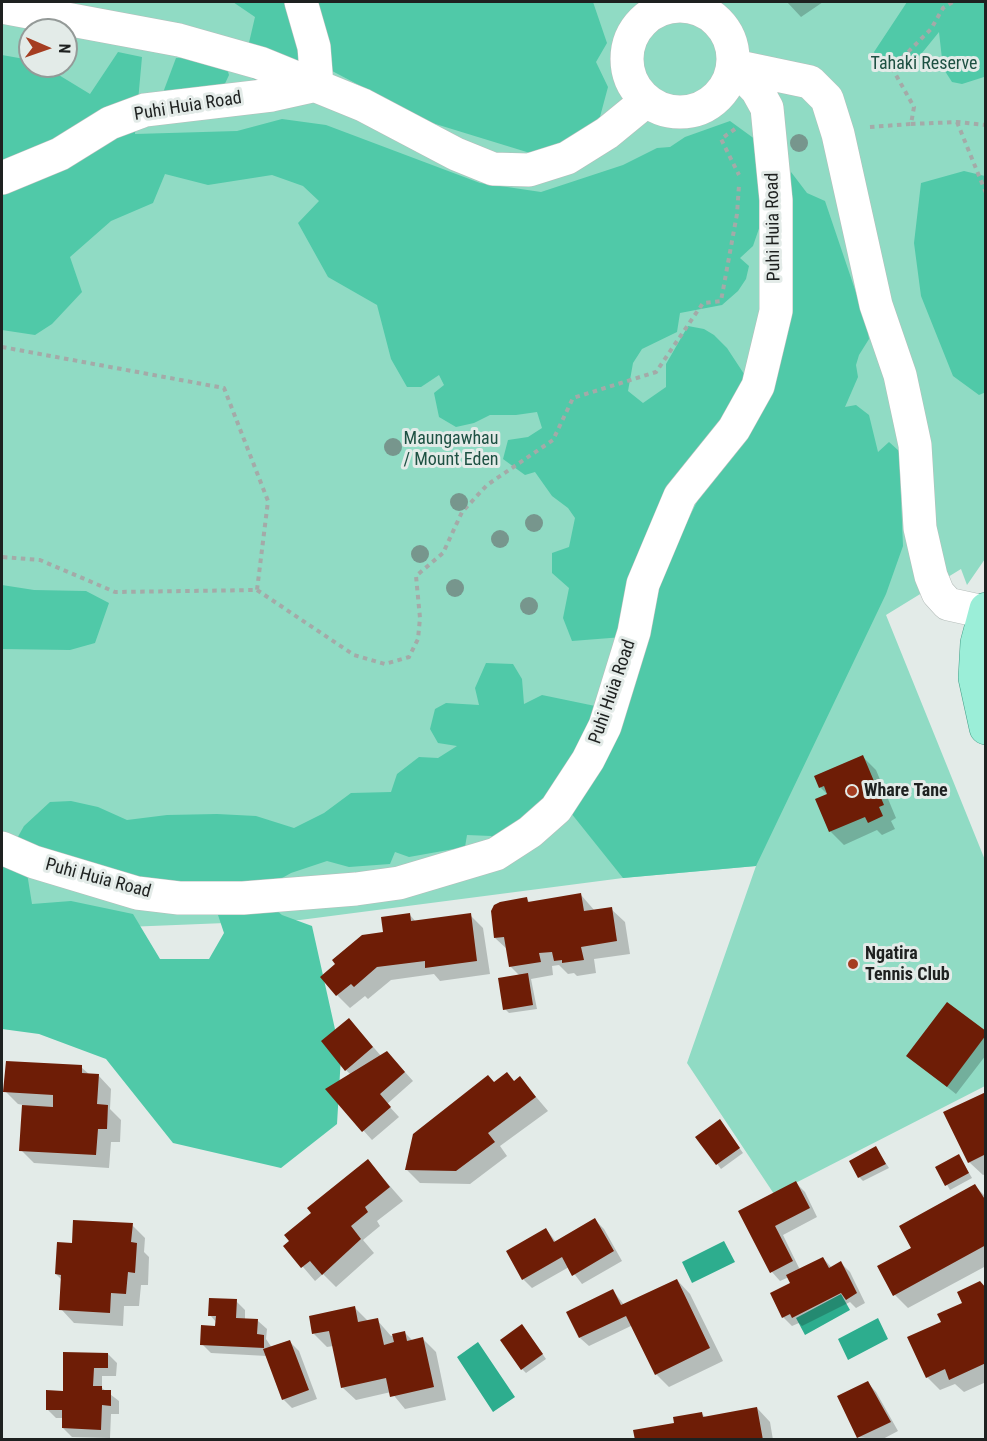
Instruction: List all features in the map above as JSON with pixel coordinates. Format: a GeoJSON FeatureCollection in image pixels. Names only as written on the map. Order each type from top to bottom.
{"type":"FeatureCollection","features":[{"type":"Feature","properties":{"kind":"main road"},"geometry":{"type":"LineString","coordinates":[[985,611],[977,643],[975,678],[986,728]]}},
{"type":"Feature","properties":{"kind":"street"},"geometry":{"type":"LineString","coordinates":[[301,2],[314,47],[317,85]]}},
{"type":"Feature","properties":{"kind":"street"},"geometry":{"type":"LineString","coordinates":[[686,6],[708,14],[725,30],[734,66],[720,95],[705,107],[686,112],[667,111],[646,101],[634,87],[627,55],[633,34],[650,7],[686,6]]}},
{"type":"Feature","properties":{"kind":"street"},"geometry":{"type":"LineString","coordinates":[[2,7],[179,40],[260,63],[317,85],[480,165],[512,171],[547,166],[567,158],[607,133],[646,101]]}},
{"type":"Feature","properties":{"kind":"street"},"geometry":{"type":"LineString","coordinates":[[734,66],[810,82],[827,99],[838,134],[876,304],[900,375],[915,445],[920,528],[931,576],[938,593],[948,604],[985,611]]}},
{"type":"Feature","properties":{"kind":"street","name":"Puhi Huia Road"},"geometry":{"type":"LineString","coordinates":[[2,848],[34,862],[137,893],[179,898],[243,898],[356,889],[399,882],[496,854],[530,832],[556,809],[588,760],[605,726],[634,632],[643,584],[680,496],[734,429],[758,386],[776,311],[776,200],[770,130],[762,98],[734,66]]}},
{"type":"Feature","properties":{"kind":"street","name":"Puhi Huia Road"},"geometry":{"type":"LineString","coordinates":[[2,178],[49,159],[110,123],[145,110],[272,95],[317,85]]}},
{"type":"Feature","properties":{"kind":"path"},"geometry":{"type":"LineString","coordinates":[[911,124],[914,107],[892,68],[931,29],[943,8],[953,2]]}},
{"type":"Feature","properties":{"kind":"path"},"geometry":{"type":"LineString","coordinates":[[957,122],[986,193]]}},
{"type":"Feature","properties":{"kind":"path"},"geometry":{"type":"LineString","coordinates":[[883,124],[957,122],[986,126]]}},
{"type":"Feature","properties":{"kind":"path"},"geometry":{"type":"LineString","coordinates":[[2,557],[40,560],[115,592],[256,590],[354,655],[385,664],[410,657],[418,639],[420,618],[416,576],[443,553],[462,513],[487,485],[553,440],[573,398],[656,372],[702,303],[721,301],[737,214],[740,177]]}},
{"type":"Feature","properties":{"kind":"path"},"geometry":{"type":"LineString","coordinates":[[2,347],[224,388],[268,501],[256,590]]}},
{"type":"Feature","properties":{"kind":"green space","name":"Maungawhau / Mount Eden"},"geometry":{"type":"Polygon","coordinates":[[[2,2],[985,2],[985,559],[967,585],[961,569],[886,615],[985,860],[985,1086],[774,1194],[687,1063],[756,866],[623,878],[300,920],[2,932],[2,2]]]}},
{"type":"Feature","properties":{"kind":"shaded area"},"geometry":{"type":"Polygon","coordinates":[[[233,2],[593,2],[607,43],[596,62],[608,87],[597,128],[566,145],[530,153],[429,122],[317,63],[301,105],[250,77],[248,47],[255,17],[233,2]]]}},
{"type":"Feature","properties":{"kind":"shaded area"},"geometry":{"type":"Polygon","coordinates":[[[907,2],[985,2],[984,77],[962,84],[952,82],[943,68],[939,32],[909,69],[883,71],[874,52],[907,2]]]}},
{"type":"Feature","properties":{"kind":"shaded area"},"geometry":{"type":"Polygon","coordinates":[[[118,52],[142,57],[135,134],[237,131],[282,119],[326,125],[480,183],[541,192],[623,165],[657,148],[670,147],[685,137],[730,121],[763,145],[766,208],[753,246],[740,258],[749,266],[746,279],[738,291],[722,305],[680,313],[677,332],[642,349],[633,363],[628,391],[643,403],[666,387],[666,364],[688,326],[704,329],[714,335],[727,348],[746,377],[623,637],[572,641],[563,618],[569,588],[552,573],[552,553],[569,547],[575,518],[568,508],[552,496],[535,472],[525,475],[503,459],[508,440],[528,437],[542,428],[537,412],[490,415],[474,423],[456,427],[439,417],[434,393],[444,385],[439,375],[421,387],[407,387],[391,359],[377,305],[328,277],[298,223],[319,201],[303,186],[272,175],[208,185],[165,174],[153,203],[111,221],[70,257],[82,292],[52,324],[35,335],[2,330],[2,55],[18,58],[18,78],[64,78],[90,94],[118,52]]]}},
{"type":"Feature","properties":{"kind":"shaded area"},"geometry":{"type":"Polygon","coordinates":[[[176,58],[224,59],[229,75],[222,90],[173,98],[164,90],[176,58]]]}},
{"type":"Feature","properties":{"kind":"shaded area"},"geometry":{"type":"Polygon","coordinates":[[[964,171],[985,176],[986,392],[979,395],[953,376],[921,296],[914,243],[921,183],[964,171]]]}},
{"type":"Feature","properties":{"kind":"shaded area"},"geometry":{"type":"Polygon","coordinates":[[[791,172],[807,193],[825,201],[867,325],[869,339],[859,355],[856,365],[858,377],[845,407],[856,405],[869,415],[878,452],[889,442],[899,451],[903,546],[886,594],[756,866],[623,878],[571,813],[659,578],[788,319],[791,172]]]}},
{"type":"Feature","properties":{"kind":"shaded area"},"geometry":{"type":"Polygon","coordinates":[[[2,585],[34,590],[86,591],[109,603],[95,643],[70,650],[2,649],[2,585]]]}},
{"type":"Feature","properties":{"kind":"shaded area"},"geometry":{"type":"Polygon","coordinates":[[[486,663],[513,664],[522,679],[524,704],[542,695],[600,707],[558,792],[495,840],[491,836],[467,835],[465,847],[409,857],[395,852],[390,864],[349,867],[327,861],[291,873],[275,882],[266,902],[282,915],[312,926],[341,1056],[337,1124],[281,1168],[173,1143],[106,1059],[39,1034],[2,1029],[2,862],[27,873],[32,904],[71,901],[133,914],[160,959],[209,959],[224,933],[217,912],[15,842],[24,826],[50,802],[71,801],[98,807],[127,820],[167,815],[217,814],[256,816],[294,828],[324,813],[351,793],[391,792],[397,774],[419,757],[438,758],[457,746],[438,743],[430,729],[435,709],[446,703],[479,705],[475,688],[486,663]]]}},
{"type":"Feature","properties":{"kind":"shaded area"},"geometry":{"type":"Polygon","coordinates":[[[724,1241],[735,1262],[692,1283],[682,1262],[724,1241]]]}},
{"type":"Feature","properties":{"kind":"shaded area"},"geometry":{"type":"Polygon","coordinates":[[[841,1294],[850,1310],[805,1335],[796,1318],[841,1294]]]}},
{"type":"Feature","properties":{"kind":"shaded area"},"geometry":{"type":"Polygon","coordinates":[[[878,1318],[888,1339],[848,1360],[838,1339],[878,1318]]]}},
{"type":"Feature","properties":{"kind":"shaded area"},"geometry":{"type":"Polygon","coordinates":[[[478,1342],[515,1397],[493,1412],[457,1357],[478,1342]]]}},
{"type":"Feature","properties":{"kind":"building","name":"Whare Tane"},"geometry":{"type":"Polygon","coordinates":[[[863,755],[884,805],[879,807],[883,816],[868,823],[865,817],[829,832],[815,799],[827,794],[824,786],[819,788],[814,776],[863,755]]]}},
{"type":"Feature","properties":{"kind":"building"},"geometry":{"type":"Polygon","coordinates":[[[581,893],[584,911],[612,907],[617,941],[581,947],[584,960],[562,963],[562,960],[554,961],[552,952],[539,953],[541,962],[509,967],[504,937],[494,938],[491,911],[494,905],[527,897],[528,902],[581,893]]]}},
{"type":"Feature","properties":{"kind":"building"},"geometry":{"type":"Polygon","coordinates":[[[410,913],[411,921],[471,913],[477,961],[425,968],[425,961],[377,967],[354,987],[351,984],[336,996],[320,977],[335,964],[332,960],[362,935],[383,932],[381,917],[410,913]]]}},
{"type":"Feature","properties":{"kind":"building"},"geometry":{"type":"Polygon","coordinates":[[[528,973],[533,1005],[503,1010],[498,978],[528,973]]]}},
{"type":"Feature","properties":{"kind":"building"},"geometry":{"type":"Polygon","coordinates":[[[947,1002],[986,1031],[986,1035],[947,1087],[906,1056],[947,1002]]]}},
{"type":"Feature","properties":{"kind":"building"},"geometry":{"type":"Polygon","coordinates":[[[349,1018],[373,1047],[345,1071],[321,1041],[349,1018]]]}},
{"type":"Feature","properties":{"kind":"building"},"geometry":{"type":"Polygon","coordinates":[[[387,1051],[405,1072],[380,1094],[391,1107],[362,1132],[325,1089],[387,1051]]]}},
{"type":"Feature","properties":{"kind":"building"},"geometry":{"type":"Polygon","coordinates":[[[6,1061],[82,1065],[82,1073],[99,1074],[97,1104],[108,1105],[107,1129],[98,1129],[96,1155],[19,1151],[22,1105],[53,1107],[53,1095],[3,1092],[6,1061]]]}},
{"type":"Feature","properties":{"kind":"building"},"geometry":{"type":"Polygon","coordinates":[[[507,1072],[514,1081],[520,1076],[536,1097],[488,1133],[495,1142],[456,1171],[405,1170],[413,1134],[488,1075],[494,1082],[507,1072]]]}},
{"type":"Feature","properties":{"kind":"building"},"geometry":{"type":"Polygon","coordinates":[[[986,1092],[986,1154],[968,1163],[943,1112],[986,1092]]]}},
{"type":"Feature","properties":{"kind":"building"},"geometry":{"type":"Polygon","coordinates":[[[720,1119],[740,1148],[716,1165],[695,1137],[720,1119]]]}},
{"type":"Feature","properties":{"kind":"building"},"geometry":{"type":"Polygon","coordinates":[[[876,1146],[886,1164],[858,1178],[849,1161],[876,1146]]]}},
{"type":"Feature","properties":{"kind":"building"},"geometry":{"type":"Polygon","coordinates":[[[959,1154],[969,1173],[945,1186],[935,1167],[959,1154]]]}},
{"type":"Feature","properties":{"kind":"building"},"geometry":{"type":"Polygon","coordinates":[[[368,1159],[390,1187],[365,1207],[368,1212],[351,1226],[361,1239],[322,1275],[310,1261],[301,1268],[283,1246],[289,1241],[284,1235],[311,1213],[307,1208],[368,1159]]]}},
{"type":"Feature","properties":{"kind":"building"},"geometry":{"type":"Polygon","coordinates":[[[796,1181],[810,1208],[775,1226],[793,1261],[770,1273],[738,1211],[796,1181]]]}},
{"type":"Feature","properties":{"kind":"building"},"geometry":{"type":"Polygon","coordinates":[[[975,1184],[986,1201],[986,1245],[893,1296],[877,1266],[911,1248],[899,1226],[975,1184]]]}},
{"type":"Feature","properties":{"kind":"building"},"geometry":{"type":"Polygon","coordinates":[[[595,1218],[614,1251],[572,1276],[562,1257],[522,1280],[506,1251],[546,1228],[554,1242],[595,1218]]]}},
{"type":"Feature","properties":{"kind":"building"},"geometry":{"type":"Polygon","coordinates":[[[73,1220],[133,1223],[131,1242],[137,1243],[135,1273],[128,1272],[126,1294],[111,1293],[110,1313],[59,1310],[61,1275],[55,1274],[57,1242],[72,1243],[73,1220]]]}},
{"type":"Feature","properties":{"kind":"building"},"geometry":{"type":"Polygon","coordinates":[[[823,1257],[829,1268],[841,1261],[857,1293],[846,1300],[841,1293],[792,1318],[790,1314],[782,1318],[770,1293],[790,1283],[786,1275],[823,1257]]]}},
{"type":"Feature","properties":{"kind":"building"},"geometry":{"type":"Polygon","coordinates":[[[677,1279],[710,1348],[655,1375],[626,1316],[579,1338],[566,1312],[613,1289],[621,1305],[677,1279]]]}},
{"type":"Feature","properties":{"kind":"building"},"geometry":{"type":"Polygon","coordinates":[[[980,1281],[986,1288],[986,1363],[949,1380],[945,1369],[926,1378],[907,1337],[941,1322],[937,1314],[962,1303],[957,1292],[980,1281]]]}},
{"type":"Feature","properties":{"kind":"building"},"geometry":{"type":"Polygon","coordinates":[[[209,1298],[237,1299],[236,1318],[258,1319],[257,1334],[264,1335],[264,1348],[200,1345],[201,1325],[215,1326],[216,1316],[208,1316],[209,1298]]]}},
{"type":"Feature","properties":{"kind":"building"},"geometry":{"type":"Polygon","coordinates":[[[355,1306],[358,1322],[378,1318],[384,1345],[394,1342],[392,1334],[405,1331],[407,1341],[423,1337],[434,1387],[390,1397],[386,1378],[341,1388],[329,1331],[312,1334],[309,1316],[355,1306]]]}},
{"type":"Feature","properties":{"kind":"building"},"geometry":{"type":"Polygon","coordinates":[[[522,1324],[543,1354],[521,1370],[500,1340],[522,1324]]]}},
{"type":"Feature","properties":{"kind":"building"},"geometry":{"type":"Polygon","coordinates":[[[290,1340],[309,1390],[282,1400],[263,1349],[290,1340]]]}},
{"type":"Feature","properties":{"kind":"building"},"geometry":{"type":"Polygon","coordinates":[[[63,1352],[108,1353],[108,1368],[94,1368],[93,1386],[102,1386],[102,1390],[111,1390],[111,1406],[102,1405],[101,1430],[62,1428],[62,1410],[46,1410],[46,1390],[63,1391],[63,1352]]]}},
{"type":"Feature","properties":{"kind":"building"},"geometry":{"type":"Polygon","coordinates":[[[868,1381],[891,1422],[857,1438],[837,1396],[868,1381]]]}},
{"type":"Feature","properties":{"kind":"building"},"geometry":{"type":"Polygon","coordinates":[[[757,1407],[763,1440],[635,1440],[633,1430],[674,1423],[673,1417],[702,1412],[703,1417],[757,1407]]]}},
{"type":"Feature","properties":{"kind":"place","name":"Whare Tane"},"geometry":{"type":"Point","coordinates":[852,791]}},
{"type":"Feature","properties":{"kind":"place","name":"Ngatira Tennis Club"},"geometry":{"type":"Point","coordinates":[853,964]}},
{"type":"Feature","properties":{"kind":"park label","name":"Tahaki Reserve"},"geometry":{"type":"Point","coordinates":[924,64]}}]}
